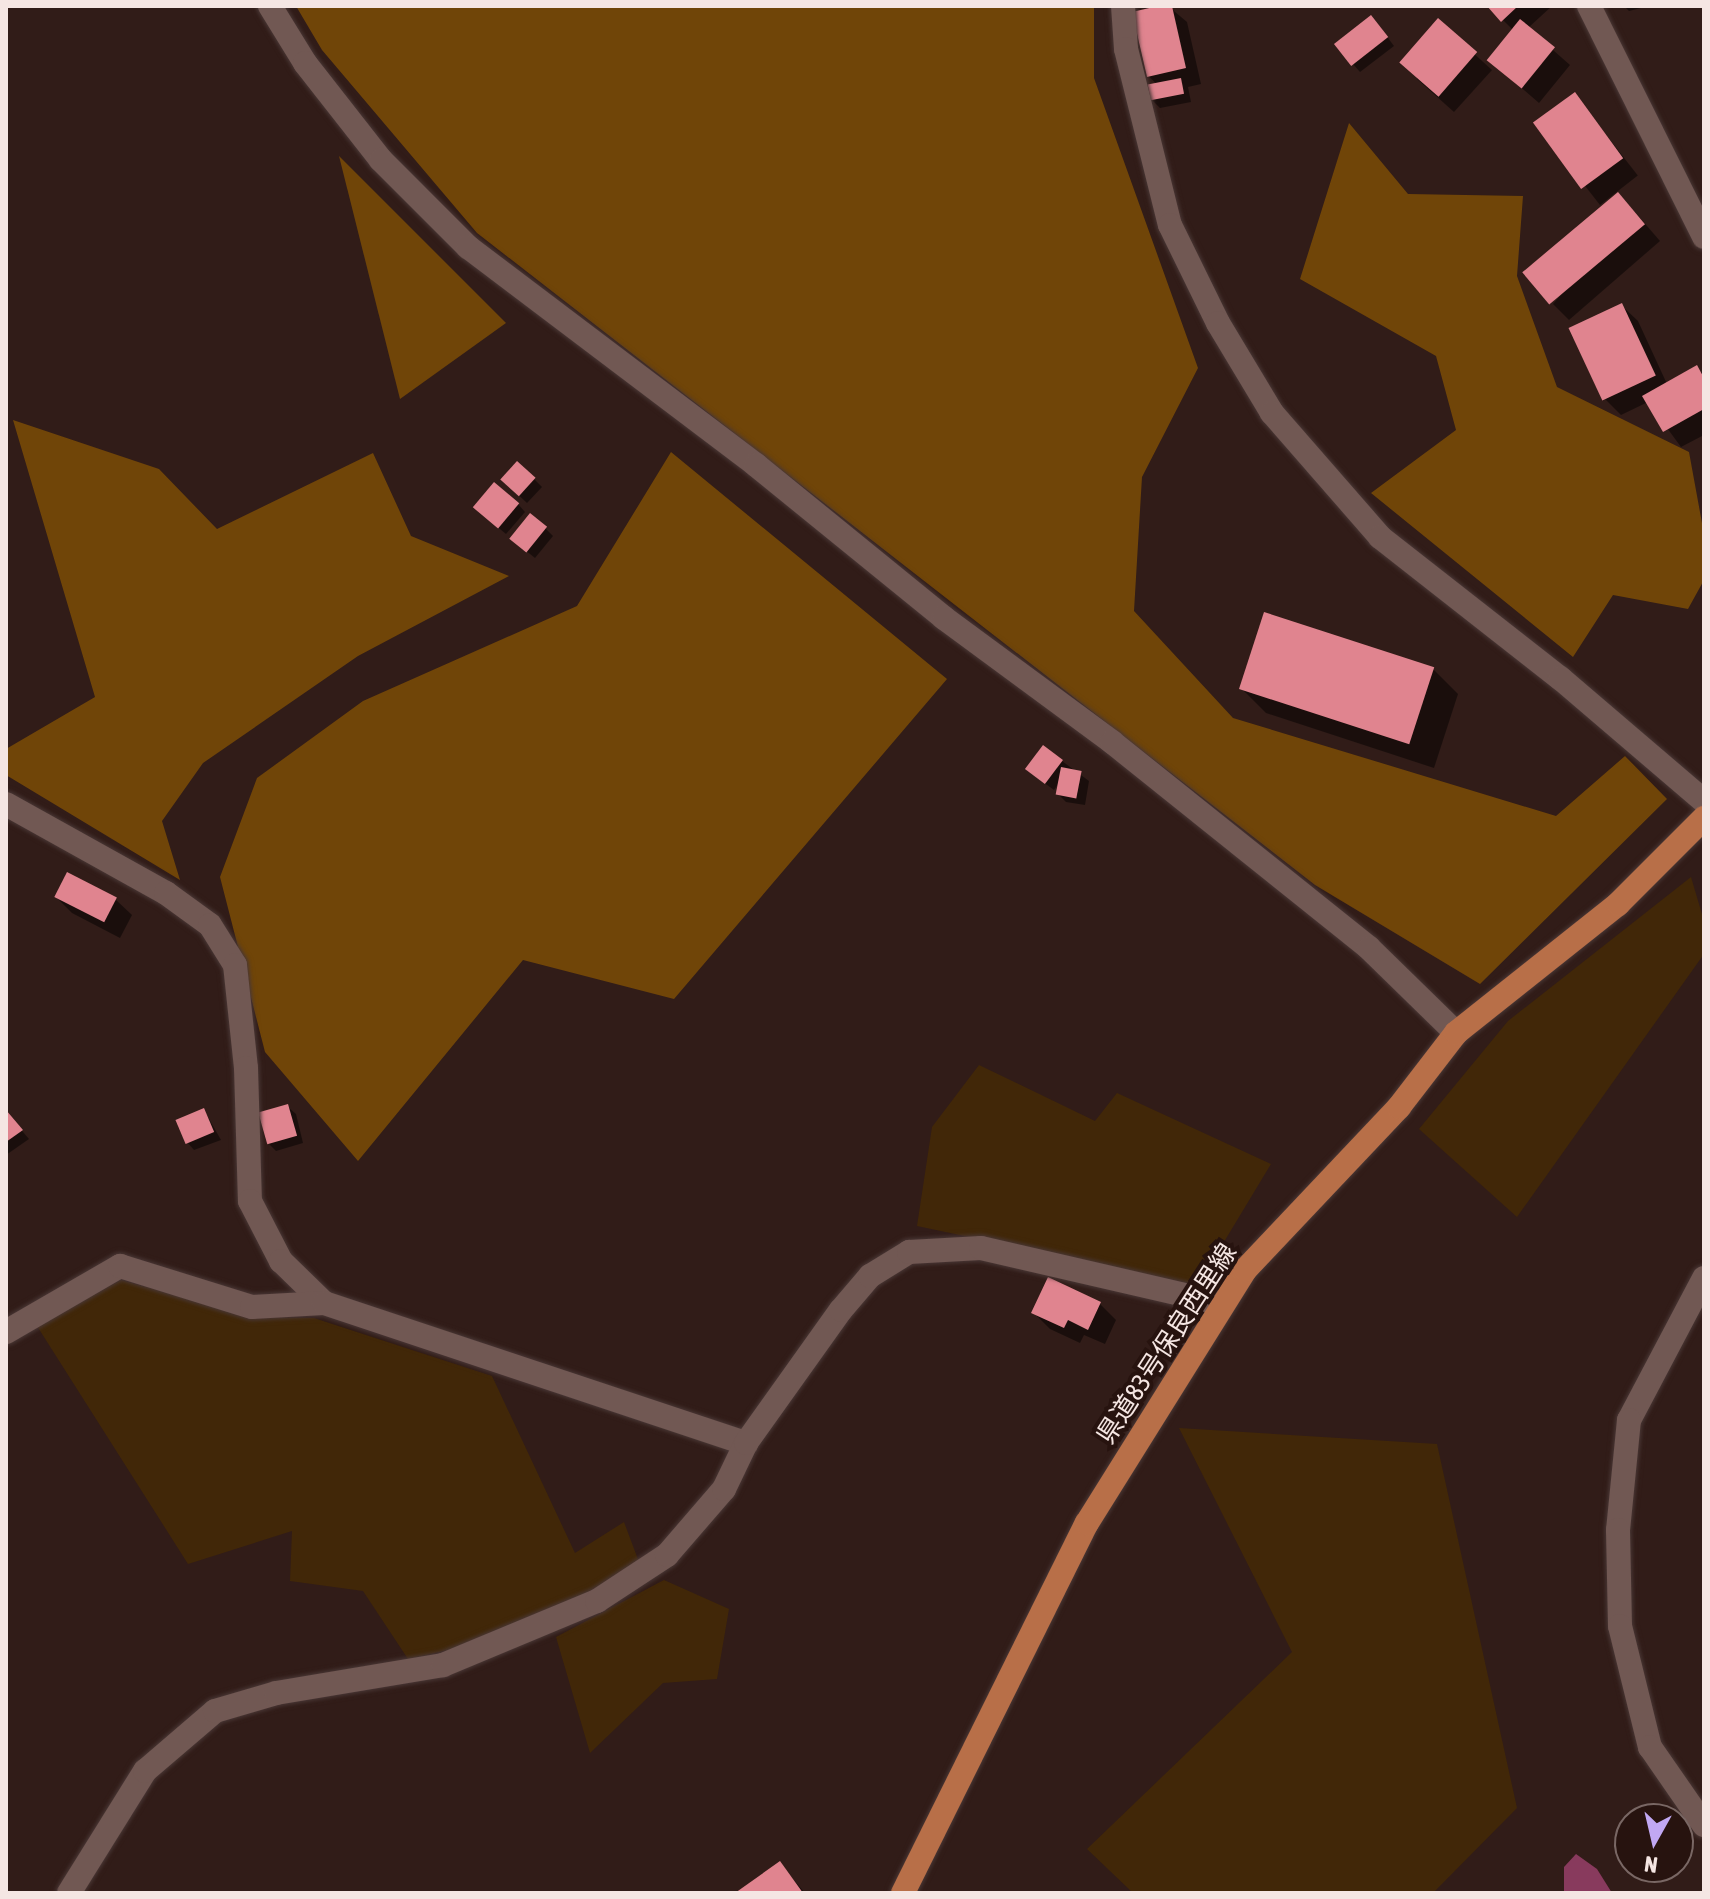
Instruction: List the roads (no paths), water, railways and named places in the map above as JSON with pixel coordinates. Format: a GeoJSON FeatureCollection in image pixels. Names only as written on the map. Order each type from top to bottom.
{"type":"FeatureCollection","features":[{"type":"Feature","properties":{"kind":"main road","name":"県道83号保良西里線"},"geometry":{"type":"LineString","coordinates":[[903,1893],[1087,1523],[1223,1304],[1297,1211],[1399,1107],[1456,1033],[1618,904],[1704,818]]}},
{"type":"Feature","properties":{"kind":"street"},"geometry":{"type":"LineString","coordinates":[[270,6],[305,63],[381,160],[468,247],[756,465],[944,618],[1112,742],[1369,948],[1456,1033]]}},
{"type":"Feature","properties":{"kind":"street"},"geometry":{"type":"LineString","coordinates":[[1123,6],[1135,91],[1170,225],[1218,323],[1272,413],[1380,537],[1560,678],[1704,801]]}},
{"type":"Feature","properties":{"kind":"street"},"geometry":{"type":"LineString","coordinates":[[1589,6],[1697,206],[1704,237]]}},
{"type":"Feature","properties":{"kind":"street"},"geometry":{"type":"LineString","coordinates":[[6,804],[166,893],[210,925],[235,965],[246,1068],[250,1201],[281,1261],[324,1303]]}},
{"type":"Feature","properties":{"kind":"street"},"geometry":{"type":"LineString","coordinates":[[69,1893],[145,1771],[215,1711],[276,1693],[443,1665],[597,1601],[667,1555],[724,1489],[746,1443],[870,1276],[909,1252],[981,1248],[1223,1304]]}},
{"type":"Feature","properties":{"kind":"street"},"geometry":{"type":"LineString","coordinates":[[6,1332],[120,1266],[252,1307],[324,1303],[746,1443]]}},
{"type":"Feature","properties":{"kind":"street"},"geometry":{"type":"LineString","coordinates":[[1704,1278],[1629,1420],[1618,1530],[1620,1626],[1650,1747],[1704,1825]]}}]}
